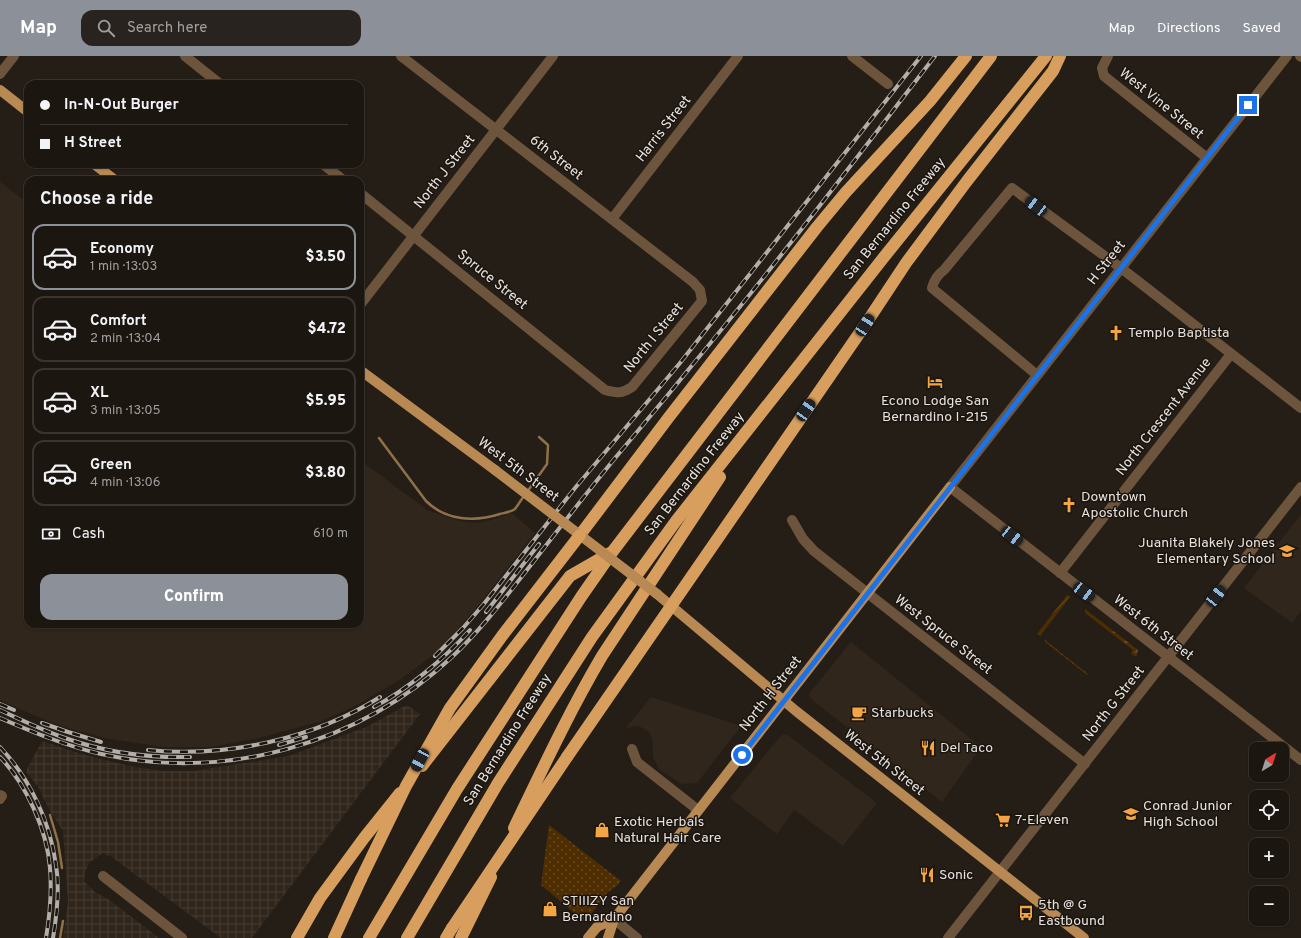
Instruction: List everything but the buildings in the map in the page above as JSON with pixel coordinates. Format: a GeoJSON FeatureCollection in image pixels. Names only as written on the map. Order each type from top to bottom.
{"type":"FeatureCollection","features":[{"type":"Feature","properties":{"kind":"highway"},"geometry":{"type":"LineString","coordinates":[[334,938],[406,786],[450,708],[502,636],[669,417],[846,192],[930,101],[966,56]]}},
{"type":"Feature","properties":{"kind":"highway","name":"San Bernardino Freeway"},"geometry":{"type":"LineString","coordinates":[[369,938],[457,788],[581,597],[613,551],[991,56]]}},
{"type":"Feature","properties":{"kind":"highway","name":"San Bernardino Freeway"},"geometry":{"type":"LineString","coordinates":[[407,938],[498,783],[592,637],[676,521],[777,392],[1046,56]]}},
{"type":"Feature","properties":{"kind":"highway"},"geometry":{"type":"LineString","coordinates":[[446,938],[669,603],[786,439],[906,263],[967,181],[1053,71],[1060,56]]}},
{"type":"Feature","properties":{"kind":"highway"},"geometry":{"type":"LineString","coordinates":[[461,938],[585,684],[682,532],[777,392]]}},
{"type":"Feature","properties":{"kind":"highway"},"geometry":{"type":"LineString","coordinates":[[297,938],[320,898],[364,838],[570,576],[613,551]]}},
{"type":"Feature","properties":{"kind":"main road"},"geometry":{"type":"LineString","coordinates":[[0,90],[24,109]]}},
{"type":"Feature","properties":{"kind":"main road"},"geometry":{"type":"LineString","coordinates":[[99,168],[110,176]]}},
{"type":"Feature","properties":{"kind":"main road","name":"West 5th Street"},"geometry":{"type":"LineString","coordinates":[[364,373],[495,470],[669,603],[783,701],[1084,938]]}},
{"type":"Feature","properties":{"kind":"main road","name":"North H Street"},"geometry":{"type":"LineString","coordinates":[[608,938],[614,919],[950,488]]}},
{"type":"Feature","properties":{"kind":"main road","name":"North H Street"},"geometry":{"type":"LineString","coordinates":[[588,938],[597,927],[614,919]]}},
{"type":"Feature","properties":{"kind":"street"},"geometry":{"type":"LineString","coordinates":[[0,74],[14,56]]}},
{"type":"Feature","properties":{"kind":"street"},"geometry":{"type":"LineString","coordinates":[[185,56],[215,80]]}},
{"type":"Feature","properties":{"kind":"street","name":"6th Street"},"geometry":{"type":"LineString","coordinates":[[401,56],[693,282]]}},
{"type":"Feature","properties":{"kind":"street","name":"North J Street"},"geometry":{"type":"LineString","coordinates":[[364,300],[553,56]]}},
{"type":"Feature","properties":{"kind":"street","name":"Harris Street"},"geometry":{"type":"LineString","coordinates":[[612,219],[738,56]]}},
{"type":"Feature","properties":{"kind":"street"},"geometry":{"type":"LineString","coordinates":[[852,56],[888,84]]}},
{"type":"Feature","properties":{"kind":"street","name":"West Vine Street"},"geometry":{"type":"LineString","coordinates":[[1108,56],[1102,68],[1104,76],[1207,158]]}},
{"type":"Feature","properties":{"kind":"street","name":"H Street"},"geometry":{"type":"LineString","coordinates":[[950,488],[1287,56]]}},
{"type":"Feature","properties":{"kind":"street"},"geometry":{"type":"LineString","coordinates":[[327,168],[338,176]]}},
{"type":"Feature","properties":{"kind":"street"},"geometry":{"type":"LineString","coordinates":[[1038,375],[932,288],[934,281],[939,274],[944,270],[1012,188],[1121,268],[1301,408]]}},
{"type":"Feature","properties":{"kind":"street","name":"Spruce Street"},"geometry":{"type":"LineString","coordinates":[[364,196],[605,390]]}},
{"type":"Feature","properties":{"kind":"street","name":"North I Street"},"geometry":{"type":"LineString","coordinates":[[605,390],[617,393],[624,392],[632,387],[702,301],[700,290],[693,282]]}},
{"type":"Feature","properties":{"kind":"street","name":"North Crescent Avenue"},"geometry":{"type":"LineString","coordinates":[[1060,573],[1232,354]]}},
{"type":"Feature","properties":{"kind":"street","name":"North G Street"},"geometry":{"type":"LineString","coordinates":[[948,938],[1301,487]]}},
{"type":"Feature","properties":{"kind":"street","name":"West 6th Street"},"geometry":{"type":"LineString","coordinates":[[950,488],[1301,760]]}},
{"type":"Feature","properties":{"kind":"street","name":"West Spruce Street"},"geometry":{"type":"LineString","coordinates":[[792,520],[803,539],[814,552],[1085,764]]}},
{"type":"Feature","properties":{"kind":"street"},"geometry":{"type":"LineString","coordinates":[[632,749],[637,762],[698,810]]}},
{"type":"Feature","properties":{"kind":"street"},"geometry":{"type":"LineString","coordinates":[[103,876],[182,938]]}},
{"type":"Feature","properties":{"kind":"street"},"geometry":{"type":"LineString","coordinates":[[614,919],[637,938]]}},
{"type":"Feature","properties":{"kind":"shaded area"},"geometry":{"type":"Polygon","coordinates":[[[0,182],[24,200],[24,628],[364,628],[364,463],[427,510],[459,521],[474,523],[488,521],[512,513],[535,533],[478,606],[439,651],[401,679],[359,704],[322,721],[259,738],[211,747],[163,747],[104,738],[61,726],[0,700],[0,182]]]}},
{"type":"Feature","properties":{"kind":"shaded area","name":"Juanita Blakely Jones Elementary School"},"geometry":{"type":"Polygon","coordinates":[[[1301,514],[1301,611],[1292,623],[1244,588],[1301,514]]]}},
{"type":"Feature","properties":{"kind":"shaded area"},"geometry":{"type":"Polygon","coordinates":[[[851,642],[981,747],[942,802],[811,699],[809,694],[851,642]]]}},
{"type":"Feature","properties":{"kind":"shaded area"},"geometry":{"type":"Polygon","coordinates":[[[651,697],[741,726],[697,783],[682,784],[659,769],[653,757],[653,740],[649,732],[639,726],[625,729],[651,697]]]}},
{"type":"Feature","properties":{"kind":"shaded area"},"geometry":{"type":"Polygon","coordinates":[[[407,705],[420,714],[252,938],[221,938],[109,855],[107,856],[103,853],[90,862],[85,872],[84,881],[95,892],[108,899],[159,938],[63,938],[68,901],[63,831],[51,813],[38,787],[26,771],[42,741],[81,754],[130,766],[162,771],[194,771],[289,756],[366,727],[407,705]]]}},
{"type":"Feature","properties":{"kind":"shaded area"},"geometry":{"type":"Polygon","coordinates":[[[783,734],[789,736],[877,803],[843,846],[794,810],[777,834],[730,798],[783,734]]]}},
{"type":"Feature","properties":{"kind":"green space"},"geometry":{"type":"Polygon","coordinates":[[[1067,595],[1070,597],[1040,636],[1037,634],[1067,595]]]}},
{"type":"Feature","properties":{"kind":"green space"},"geometry":{"type":"Polygon","coordinates":[[[1085,609],[1138,650],[1136,657],[1131,653],[1133,650],[1085,613],[1085,609]]]}},
{"type":"Feature","properties":{"kind":"green space"},"geometry":{"type":"Polygon","coordinates":[[[1045,640],[1088,674],[1087,675],[1045,642],[1045,640]]]}},
{"type":"Feature","properties":{"kind":"green space"},"geometry":{"type":"Polygon","coordinates":[[[549,825],[621,881],[617,886],[608,892],[585,922],[541,885],[549,825]]]}},
{"type":"Feature","properties":{"kind":"waterway"},"geometry":{"type":"LineString","coordinates":[[527,492],[547,464],[548,445],[539,437]]}},
{"type":"Feature","properties":{"kind":"waterway"},"geometry":{"type":"LineString","coordinates":[[379,438],[426,501],[442,513],[471,519],[490,517],[515,509],[524,496]]}},
{"type":"Feature","properties":{"kind":"waterway"},"geometry":{"type":"LineString","coordinates":[[50,815],[58,842],[62,868]]}},
{"type":"Feature","properties":{"kind":"waterway"},"geometry":{"type":"LineString","coordinates":[[60,938],[63,921]]}},
{"type":"Feature","properties":{"kind":"railway"},"geometry":{"type":"LineString","coordinates":[[435,656],[483,605],[575,488],[680,363],[921,56]]}},
{"type":"Feature","properties":{"kind":"railway"},"geometry":{"type":"LineString","coordinates":[[0,718],[62,743],[101,754],[148,761],[196,763],[242,759],[288,749],[333,733],[376,713],[415,687],[452,657],[495,610],[606,470],[814,214],[935,56]]}},
{"type":"Feature","properties":{"kind":"railway"},"geometry":{"type":"LineString","coordinates":[[486,612],[539,544]]}},
{"type":"Feature","properties":{"kind":"railway"},"geometry":{"type":"LineString","coordinates":[[374,707],[387,700],[425,673],[449,652],[470,630]]}},
{"type":"Feature","properties":{"kind":"railway"},"geometry":{"type":"LineString","coordinates":[[148,750],[178,752],[208,751],[238,748],[268,742],[327,724],[354,712],[380,697]]}},
{"type":"Feature","properties":{"kind":"railway"},"geometry":{"type":"LineString","coordinates":[[0,704],[14,710]]}},
{"type":"Feature","properties":{"kind":"railway"},"geometry":{"type":"LineString","coordinates":[[0,710],[48,732],[95,747],[142,755],[190,757]]}},
{"type":"Feature","properties":{"kind":"railway"},"geometry":{"type":"LineString","coordinates":[[42,723],[101,742]]}},
{"type":"Feature","properties":{"kind":"railway"},"geometry":{"type":"LineString","coordinates":[[279,745],[306,737]]}},
{"type":"Feature","properties":{"kind":"railway"},"geometry":{"type":"LineString","coordinates":[[0,747],[21,773],[37,802],[49,832],[58,883],[57,911],[53,938]]}},
{"type":"Feature","properties":{"kind":"railway"},"geometry":{"type":"LineString","coordinates":[[0,757],[18,780],[34,808],[45,838],[50,868],[51,886],[50,912],[46,938]]}},
{"type":"Feature","properties":{"kind":"place","name":"Templo Baptista"},"geometry":{"type":"Point","coordinates":[1116,333]}},
{"type":"Feature","properties":{"kind":"place","name":"Econo Lodge San Bernardino I-215"},"geometry":{"type":"Point","coordinates":[935,382]}},
{"type":"Feature","properties":{"kind":"place","name":"Downtown Apostolic Church"},"geometry":{"type":"Point","coordinates":[1069,505]}},
{"type":"Feature","properties":{"kind":"place","name":"Juanita Blakely Jones Elementary School"},"geometry":{"type":"Point","coordinates":[1287,551]}},
{"type":"Feature","properties":{"kind":"place","name":"Starbucks"},"geometry":{"type":"Point","coordinates":[859,713]}},
{"type":"Feature","properties":{"kind":"place","name":"Del Taco"},"geometry":{"type":"Point","coordinates":[928,748]}},
{"type":"Feature","properties":{"kind":"place","name":"Conrad Junior High School"},"geometry":{"type":"Point","coordinates":[1131,814]}},
{"type":"Feature","properties":{"kind":"place","name":"7-Eleven"},"geometry":{"type":"Point","coordinates":[1003,820]}},
{"type":"Feature","properties":{"kind":"place","name":"Exotic Herbals Natural Hair Care"},"geometry":{"type":"Point","coordinates":[602,830]}},
{"type":"Feature","properties":{"kind":"place","name":"Sonic"},"geometry":{"type":"Point","coordinates":[927,875]}},
{"type":"Feature","properties":{"kind":"place","name":"STIIIZY San Bernardino"},"geometry":{"type":"Point","coordinates":[550,909]}},
{"type":"Feature","properties":{"kind":"place","name":"5th @ G Eastbound"},"geometry":{"type":"Point","coordinates":[1026,913]}},
{"type":"Feature","properties":{"kind":"route"},"geometry":{"type":"LineString","coordinates":[[742,755],[1248,105]]}}]}
